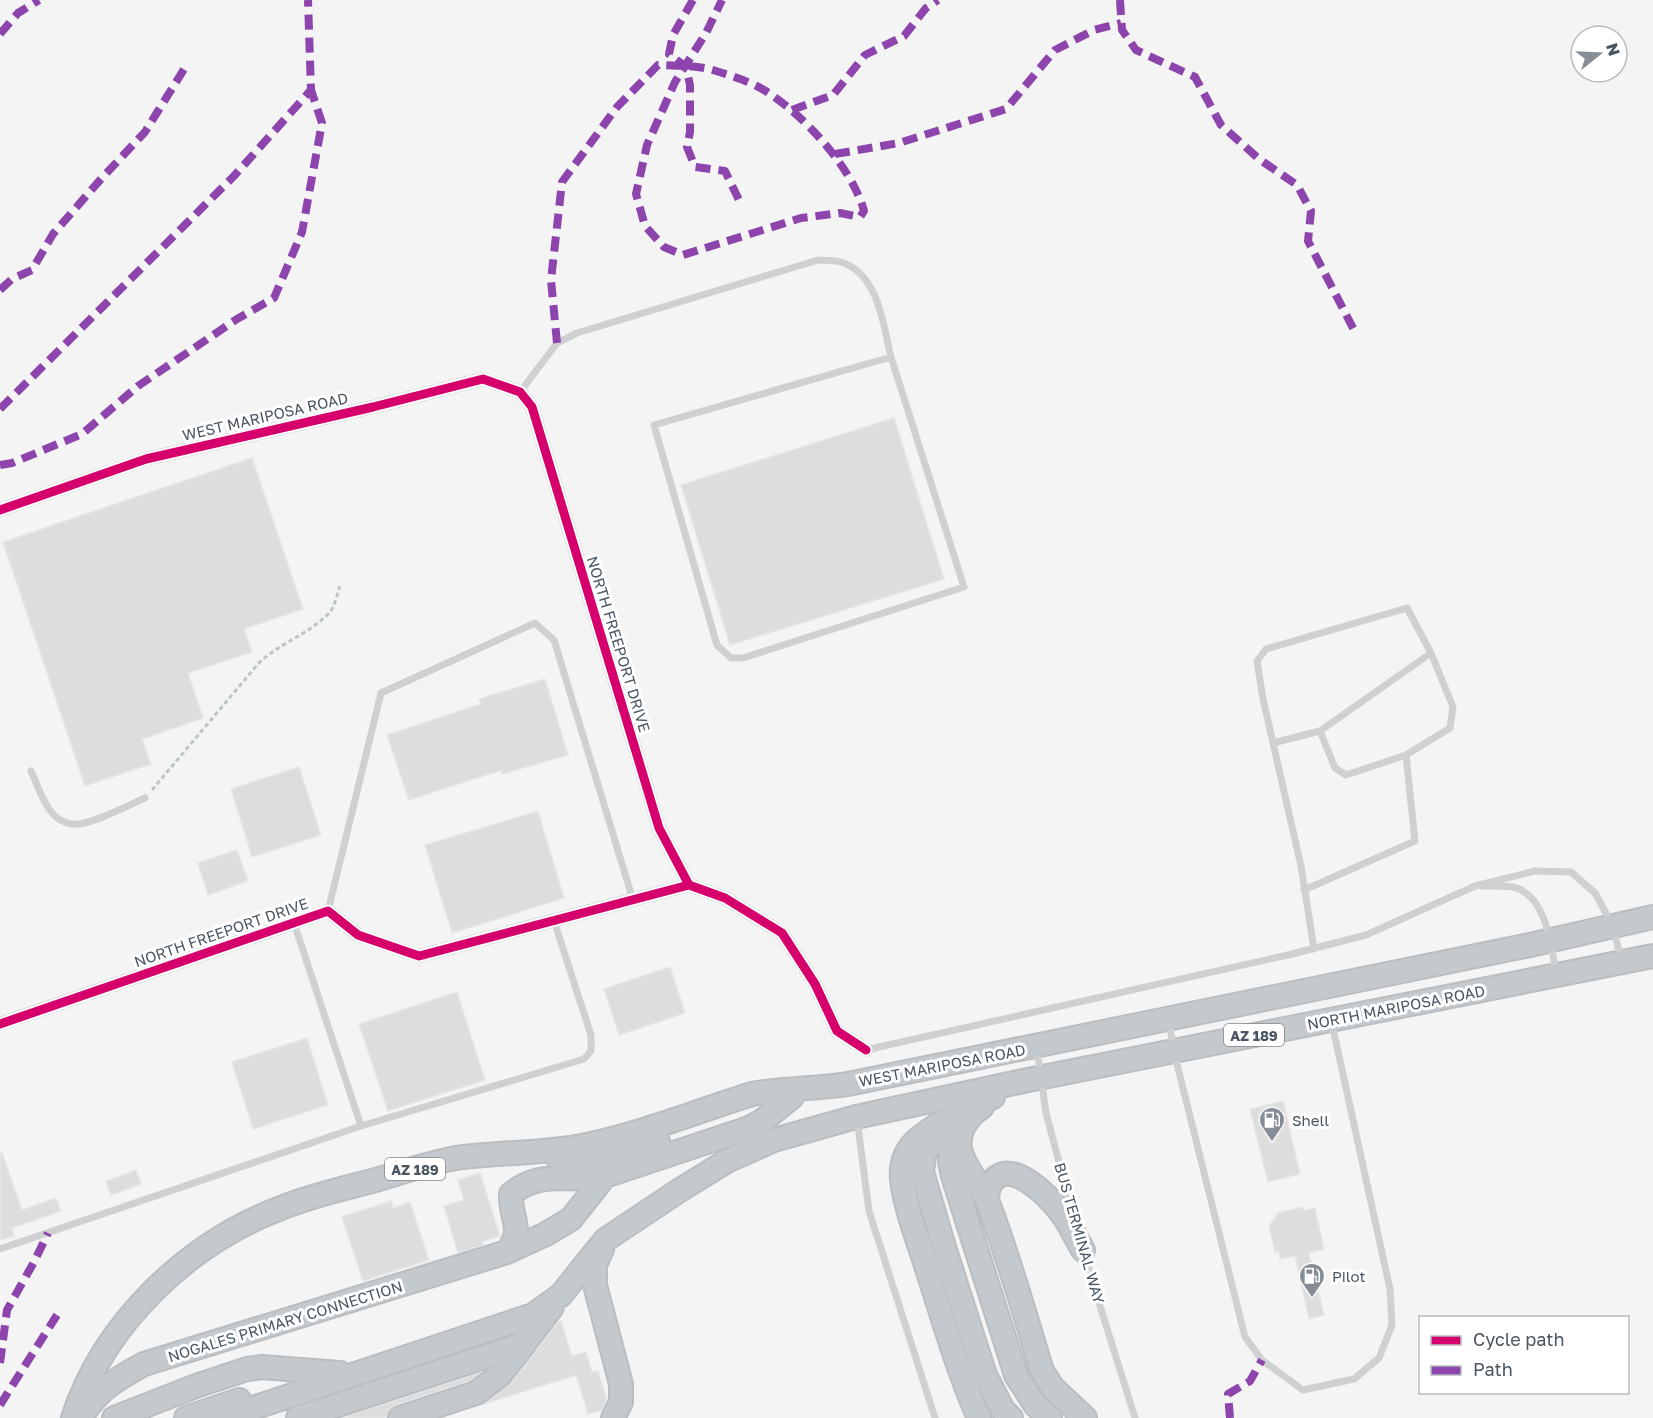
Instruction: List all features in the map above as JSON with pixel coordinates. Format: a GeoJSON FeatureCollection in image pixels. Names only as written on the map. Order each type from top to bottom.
{"type":"FeatureCollection","features":[{"type":"Feature","properties":{"kind":"highway","name":"AZ 189"},"geometry":{"type":"LineString","coordinates":[[1036,1046],[1550,941],[1653,917]]}},
{"type":"Feature","properties":{"kind":"highway","name":"NORTH MARIPOSA ROAD"},"geometry":{"type":"LineString","coordinates":[[856,1117],[1653,956]]}},
{"type":"Feature","properties":{"kind":"highway","name":"WEST MARIPOSA ROAD"},"geometry":{"type":"LineString","coordinates":[[848,1083],[1036,1046]]}},
{"type":"Feature","properties":{"kind":"highway"},"geometry":{"type":"LineString","coordinates":[[1027,1082],[961,1112],[938,1147],[936,1160],[940,1186],[1001,1375],[1013,1401],[1028,1418]]}},
{"type":"Feature","properties":{"kind":"highway"},"geometry":{"type":"LineString","coordinates":[[991,1418],[974,1383],[915,1196],[912,1163],[917,1149],[1027,1082]]}},
{"type":"Feature","properties":{"kind":"highway","name":"AZ 189"},"geometry":{"type":"LineString","coordinates":[[73,1418],[93,1372],[116,1336],[142,1302],[197,1253],[242,1225],[280,1208],[455,1158],[586,1145],[629,1134],[752,1094],[848,1083]]}},
{"type":"Feature","properties":{"kind":"highway"},"geometry":{"type":"LineString","coordinates":[[848,1083],[856,1117]]}},
{"type":"Feature","properties":{"kind":"highway","name":"AZ 189"},"geometry":{"type":"LineString","coordinates":[[538,1151],[569,1160],[594,1161],[819,1088]]}},
{"type":"Feature","properties":{"kind":"highway","name":"AZ 189"},"geometry":{"type":"LineString","coordinates":[[507,1252],[515,1241],[517,1227],[511,1205],[511,1194],[522,1186],[554,1177],[593,1179],[604,1176],[749,1128],[762,1121],[792,1097]]}},
{"type":"Feature","properties":{"kind":"highway","name":"AZ 189"},"geometry":{"type":"LineString","coordinates":[[400,1418],[476,1393],[500,1375],[605,1240],[680,1190],[726,1161],[774,1140],[856,1117]]}},
{"type":"Feature","properties":{"kind":"highway"},"geometry":{"type":"LineString","coordinates":[[952,1126],[960,1138],[960,1150],[1029,1372],[1044,1396],[1070,1418]]}},
{"type":"Feature","properties":{"kind":"highway"},"geometry":{"type":"LineString","coordinates":[[952,1126],[909,1148],[904,1159],[902,1177],[905,1198],[965,1387],[979,1418]]}},
{"type":"Feature","properties":{"kind":"highway"},"geometry":{"type":"LineString","coordinates":[[952,1126],[930,1145],[924,1154],[922,1172],[985,1374],[1003,1410],[1011,1418]]}},
{"type":"Feature","properties":{"kind":"highway"},"geometry":{"type":"LineString","coordinates":[[952,1126],[949,1150],[956,1187],[1016,1375],[1036,1406],[1050,1418]]}},
{"type":"Feature","properties":{"kind":"highway"},"geometry":{"type":"LineString","coordinates":[[960,1150],[987,1199],[1042,1371],[1053,1388],[1085,1418]]}},
{"type":"Feature","properties":{"kind":"highway"},"geometry":{"type":"LineString","coordinates":[[987,1199],[988,1188],[993,1179],[1003,1173],[1018,1175],[1038,1189],[1060,1210],[1083,1250]]}},
{"type":"Feature","properties":{"kind":"highway","name":"NOGALES PRIMARY CONNECTION"},"geometry":{"type":"LineString","coordinates":[[81,1418],[87,1407],[112,1381],[144,1364],[507,1252],[546,1234],[571,1219],[604,1176]]}},
{"type":"Feature","properties":{"kind":"highway"},"geometry":{"type":"LineString","coordinates":[[605,1240],[595,1265],[595,1285],[621,1384],[621,1402],[612,1418]]}},
{"type":"Feature","properties":{"kind":"highway","name":"AZ 189"},"geometry":{"type":"LineString","coordinates":[[223,1418],[533,1315],[561,1295]]}},
{"type":"Feature","properties":{"kind":"highway"},"geometry":{"type":"LineString","coordinates":[[261,1418],[274,1415],[301,1417],[512,1348],[526,1341]]}},
{"type":"Feature","properties":{"kind":"highway","name":"AZ 189"},"geometry":{"type":"LineString","coordinates":[[114,1418],[247,1369],[262,1366],[333,1373]]}},
{"type":"Feature","properties":{"kind":"highway","name":"AZ 189"},"geometry":{"type":"LineString","coordinates":[[186,1418],[302,1379],[371,1368]]}},
{"type":"Feature","properties":{"kind":"highway","name":"AZ 189"},"geometry":{"type":"LineString","coordinates":[[148,1418],[262,1377],[281,1372],[301,1371]]}},
{"type":"Feature","properties":{"kind":"street","name":"WEST MARIPOSA ROAD"},"geometry":{"type":"LineString","coordinates":[[0,510],[146,459],[373,407],[483,379],[520,392]]}},
{"type":"Feature","properties":{"kind":"street","name":"NORTH FREEPORT DRIVE"},"geometry":{"type":"LineString","coordinates":[[0,1024],[328,910],[358,935],[418,956],[689,885],[659,828],[532,407],[520,392]]}},
{"type":"Feature","properties":{"kind":"street"},"geometry":{"type":"LineString","coordinates":[[689,885],[725,898],[782,933],[815,984],[837,1031],[866,1050]]}},
{"type":"Feature","properties":{"kind":"lane"},"geometry":{"type":"LineString","coordinates":[[520,392],[557,343],[578,333],[818,260],[841,262],[857,271],[872,288],[891,357],[964,587],[743,658],[731,658],[717,645],[654,425],[891,357]]}},
{"type":"Feature","properties":{"kind":"lane"},"geometry":{"type":"LineString","coordinates":[[1314,949],[1257,661],[1266,649],[1407,609],[1431,653],[1453,707],[1450,728],[1406,755],[1346,775],[1335,768],[1320,731]]}},
{"type":"Feature","properties":{"kind":"lane"},"geometry":{"type":"LineString","coordinates":[[328,910],[381,693],[535,623],[554,640],[633,900]]}},
{"type":"Feature","properties":{"kind":"lane"},"geometry":{"type":"LineString","coordinates":[[1273,743],[1320,731],[1431,653]]}},
{"type":"Feature","properties":{"kind":"lane"},"geometry":{"type":"LineString","coordinates":[[1304,890],[1415,841],[1406,755]]}},
{"type":"Feature","properties":{"kind":"lane"},"geometry":{"type":"LineString","coordinates":[[31,771],[47,806],[57,818],[68,824],[77,825],[89,821],[145,798]]}},
{"type":"Feature","properties":{"kind":"lane"},"geometry":{"type":"LineString","coordinates":[[866,1050],[1314,949],[1366,935],[1475,886],[1535,871],[1571,872],[1595,893],[1612,926],[1621,962]]}},
{"type":"Feature","properties":{"kind":"lane"},"geometry":{"type":"LineString","coordinates":[[1475,886],[1516,888],[1535,900],[1550,941],[1557,975]]}},
{"type":"Feature","properties":{"kind":"lane"},"geometry":{"type":"LineString","coordinates":[[0,1249],[361,1126],[584,1059],[591,1051],[591,1035],[554,921]]}},
{"type":"Feature","properties":{"kind":"lane"},"geometry":{"type":"LineString","coordinates":[[294,923],[361,1126]]}},
{"type":"Feature","properties":{"kind":"lane"},"geometry":{"type":"LineString","coordinates":[[1168,1019],[1174,1052],[1245,1337],[1262,1360],[1303,1390],[1354,1379],[1379,1358],[1392,1325],[1390,1289],[1331,1020]]}},
{"type":"Feature","properties":{"kind":"lane","name":"BUS TERMINAL WAY"},"geometry":{"type":"LineString","coordinates":[[1036,1046],[1027,1082],[1046,1113],[1083,1250],[1135,1418]]}},
{"type":"Feature","properties":{"kind":"lane"},"geometry":{"type":"LineString","coordinates":[[856,1117],[869,1211],[935,1418]]}},
{"type":"Feature","properties":{"kind":"path"},"geometry":{"type":"LineString","coordinates":[[145,798],[258,664],[271,652],[332,611],[340,586]]}},
{"type":"Feature","properties":{"kind":"building"},"geometry":{"type":"Polygon","coordinates":[[[894,418],[944,579],[730,645],[681,485],[894,418]]]}},
{"type":"Feature","properties":{"kind":"building"},"geometry":{"type":"Polygon","coordinates":[[[252,458],[303,609],[244,629],[252,652],[188,673],[203,718],[142,739],[151,764],[85,786],[3,542],[252,458]]]}},
{"type":"Feature","properties":{"kind":"building"},"geometry":{"type":"Polygon","coordinates":[[[545,679],[568,755],[502,774],[502,770],[409,800],[387,735],[481,704],[479,699],[545,679]]]}},
{"type":"Feature","properties":{"kind":"building"},"geometry":{"type":"Polygon","coordinates":[[[299,767],[321,835],[252,857],[231,789],[299,767]]]}},
{"type":"Feature","properties":{"kind":"building"},"geometry":{"type":"Polygon","coordinates":[[[538,811],[564,898],[452,933],[425,845],[538,811]]]}},
{"type":"Feature","properties":{"kind":"building"},"geometry":{"type":"Polygon","coordinates":[[[237,850],[248,881],[208,895],[198,863],[237,850]]]}},
{"type":"Feature","properties":{"kind":"building"},"geometry":{"type":"Polygon","coordinates":[[[670,967],[685,1013],[619,1035],[604,989],[670,967]]]}},
{"type":"Feature","properties":{"kind":"building"},"geometry":{"type":"Polygon","coordinates":[[[457,992],[485,1080],[388,1111],[359,1024],[457,992]]]}},
{"type":"Feature","properties":{"kind":"building"},"geometry":{"type":"Polygon","coordinates":[[[307,1038],[328,1105],[253,1129],[232,1062],[307,1038]]]}},
{"type":"Feature","properties":{"kind":"building"},"geometry":{"type":"Polygon","coordinates":[[[1283,1101],[1300,1174],[1268,1182],[1250,1109],[1283,1101]]]}},
{"type":"Feature","properties":{"kind":"building"},"geometry":{"type":"Polygon","coordinates":[[[0,1153],[2,1153],[22,1210],[56,1198],[61,1211],[12,1228],[14,1236],[0,1240],[0,1153]]]}},
{"type":"Feature","properties":{"kind":"building"},"geometry":{"type":"Polygon","coordinates":[[[136,1170],[141,1184],[111,1195],[106,1181],[136,1170]]]}},
{"type":"Feature","properties":{"kind":"building"},"geometry":{"type":"Polygon","coordinates":[[[480,1173],[500,1236],[482,1242],[483,1245],[458,1253],[444,1206],[464,1200],[458,1180],[480,1173]]]}},
{"type":"Feature","properties":{"kind":"building"},"geometry":{"type":"Polygon","coordinates":[[[391,1201],[393,1208],[410,1202],[429,1260],[363,1281],[342,1217],[391,1201]]]}},
{"type":"Feature","properties":{"kind":"building"},"geometry":{"type":"Polygon","coordinates":[[[1303,1207],[1304,1211],[1315,1208],[1324,1249],[1309,1253],[1324,1315],[1309,1319],[1295,1256],[1280,1259],[1279,1251],[1275,1252],[1269,1226],[1278,1213],[1303,1207]]]}},
{"type":"Feature","properties":{"kind":"building"},"geometry":{"type":"Polygon","coordinates":[[[561,1321],[572,1356],[586,1352],[592,1372],[598,1371],[607,1400],[602,1410],[588,1414],[576,1375],[484,1404],[511,1383],[561,1321]]]}},
{"type":"Feature","properties":{"kind":"building"},"geometry":{"type":"Polygon","coordinates":[[[481,1372],[470,1381],[396,1405],[390,1409],[387,1418],[341,1418],[481,1372]]]}},
{"type":"Feature","properties":{"kind":"marked path"},"geometry":{"type":"LineString","coordinates":[[0,34],[18,13],[39,0]]}},
{"type":"Feature","properties":{"kind":"marked path"},"geometry":{"type":"LineString","coordinates":[[0,409],[234,176],[311,90],[308,0]]}},
{"type":"Feature","properties":{"kind":"marked path"},"geometry":{"type":"LineString","coordinates":[[693,0],[673,35],[669,54],[686,67],[690,85],[690,132],[687,147],[695,167],[725,171],[740,202]]}},
{"type":"Feature","properties":{"kind":"marked path"},"geometry":{"type":"LineString","coordinates":[[557,343],[551,280],[562,182],[617,107],[658,65],[678,66],[686,66],[693,66],[713,70],[739,78],[779,100],[810,127],[824,143],[849,177],[864,211],[860,217],[840,213],[801,218],[683,255],[664,247],[645,226],[636,194],[647,145],[675,82],[706,33],[722,0]]}},
{"type":"Feature","properties":{"kind":"marked path"},"geometry":{"type":"LineString","coordinates":[[792,110],[833,95],[865,55],[904,36],[926,8],[938,0]]}},
{"type":"Feature","properties":{"kind":"marked path"},"geometry":{"type":"LineString","coordinates":[[1120,0],[1122,30],[1136,50],[1195,77],[1221,125],[1259,159],[1297,185],[1311,211],[1308,241],[1354,330]]}},
{"type":"Feature","properties":{"kind":"marked path"},"geometry":{"type":"LineString","coordinates":[[835,154],[899,143],[1006,109],[1055,50],[1094,30],[1121,23]]}},
{"type":"Feature","properties":{"kind":"marked path"},"geometry":{"type":"LineString","coordinates":[[0,290],[12,279],[32,270],[53,234],[145,132],[186,66]]}},
{"type":"Feature","properties":{"kind":"marked path"},"geometry":{"type":"LineString","coordinates":[[0,465],[12,463],[82,434],[138,386],[237,319],[274,298],[302,232],[322,123],[311,90]]}},
{"type":"Feature","properties":{"kind":"marked path"},"geometry":{"type":"LineString","coordinates":[[0,1363],[7,1310],[48,1233]]}},
{"type":"Feature","properties":{"kind":"marked path"},"geometry":{"type":"LineString","coordinates":[[0,1405],[57,1315]]}},
{"type":"Feature","properties":{"kind":"marked path"},"geometry":{"type":"LineString","coordinates":[[1230,1418],[1228,1394],[1250,1381],[1262,1360]]}},
{"type":"Feature","properties":{"kind":"cycle path"},"geometry":{"type":"LineString","coordinates":[[0,510],[146,459],[373,407],[483,379],[520,392],[532,407],[659,828],[689,885]]}},
{"type":"Feature","properties":{"kind":"cycle path"},"geometry":{"type":"LineString","coordinates":[[0,1024],[328,911],[358,935],[419,956],[689,885],[725,898],[782,933],[815,984],[837,1031],[866,1050]]}},
{"type":"Feature","properties":{"kind":"place","name":"Shell"},"geometry":{"type":"Point","coordinates":[1272,1143]}},
{"type":"Feature","properties":{"kind":"place","name":"Pilot"},"geometry":{"type":"Point","coordinates":[1312,1299]}}]}
